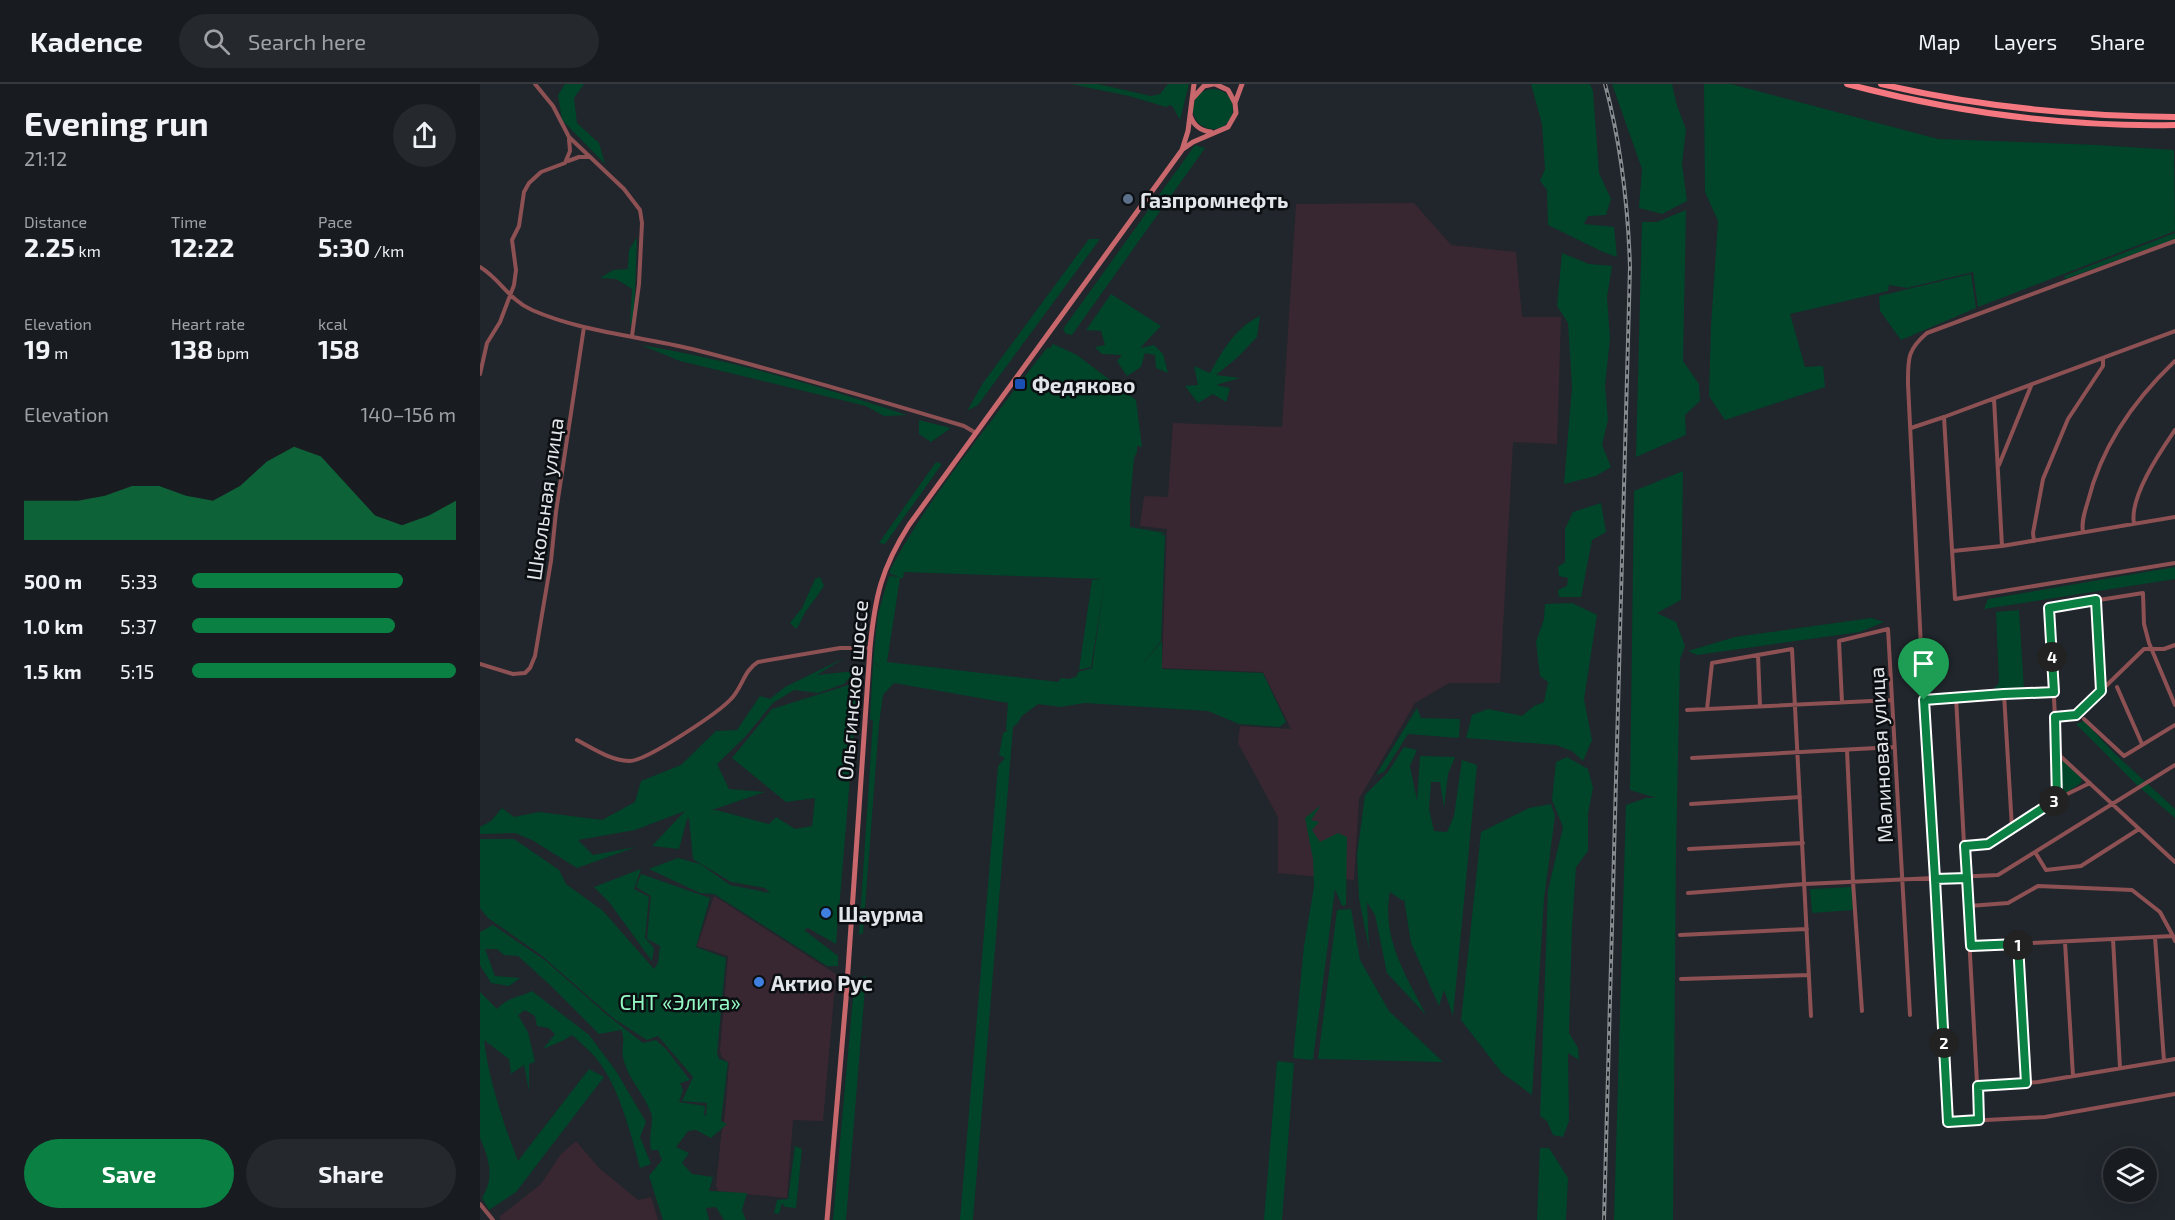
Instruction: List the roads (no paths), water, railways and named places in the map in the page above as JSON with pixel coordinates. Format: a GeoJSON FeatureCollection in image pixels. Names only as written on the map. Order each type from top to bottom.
{"type":"FeatureCollection","features":[{"type":"Feature","properties":{"kind":"main road"},"geometry":{"type":"LineString","coordinates":[[1182,150],[1188,131],[1194,84]]}},
{"type":"Feature","properties":{"kind":"main road"},"geometry":{"type":"LineString","coordinates":[[1182,150],[1193,142],[1222,131],[1233,121],[1236,113],[1235,103],[1228,90],[1217,84],[1204,86],[1196,92],[1191,102]]}},
{"type":"Feature","properties":{"kind":"main road"},"geometry":{"type":"LineString","coordinates":[[1235,103],[1242,84]]}},
{"type":"Feature","properties":{"kind":"main road"},"geometry":{"type":"LineString","coordinates":[[1847,84],[1974,111],[2061,121],[2175,125]]}},
{"type":"Feature","properties":{"kind":"main road"},"geometry":{"type":"LineString","coordinates":[[1881,84],[2009,108],[2175,117]]}},
{"type":"Feature","properties":{"kind":"main road"},"geometry":{"type":"LineString","coordinates":[[1189,110],[1194,124],[1205,132],[1214,133]]}},
{"type":"Feature","properties":{"kind":"main road"},"geometry":{"type":"LineString","coordinates":[[2112,124],[2114,115]]}},
{"type":"Feature","properties":{"kind":"main road","name":"Ольгинское шоссе"},"geometry":{"type":"LineString","coordinates":[[827,1220],[846,999],[870,648],[877,590],[890,557],[909,525],[1182,150]]}},
{"type":"Feature","properties":{"kind":"street"},"geometry":{"type":"LineString","coordinates":[[535,84],[553,106],[569,137],[632,197],[638,206],[641,215],[639,284],[632,336]]}},
{"type":"Feature","properties":{"kind":"street"},"geometry":{"type":"LineString","coordinates":[[565,163],[570,151],[569,137]]}},
{"type":"Feature","properties":{"kind":"street"},"geometry":{"type":"LineString","coordinates":[[480,374],[486,343],[500,322],[511,297],[516,270],[512,240],[519,226],[524,192],[529,183],[541,172],[579,156],[590,157]]}},
{"type":"Feature","properties":{"kind":"street"},"geometry":{"type":"LineString","coordinates":[[2175,241],[1927,333],[1913,345],[1908,359],[1924,700],[1948,1122],[2045,1117],[2175,1094]]}},
{"type":"Feature","properties":{"kind":"street"},"geometry":{"type":"LineString","coordinates":[[480,267],[511,297],[533,311],[585,327],[690,349],[818,382],[964,426],[976,433]]}},
{"type":"Feature","properties":{"kind":"street","name":"Школьная улица"},"geometry":{"type":"LineString","coordinates":[[480,664],[513,674],[525,673],[530,668],[537,646],[585,327]]}},
{"type":"Feature","properties":{"kind":"street"},"geometry":{"type":"LineString","coordinates":[[1911,428],[2175,331]]}},
{"type":"Feature","properties":{"kind":"street"},"geometry":{"type":"LineString","coordinates":[[2034,541],[2033,533],[2043,479],[2068,419],[2103,366],[2103,359]]}},
{"type":"Feature","properties":{"kind":"street"},"geometry":{"type":"LineString","coordinates":[[2083,532],[2084,516],[2091,487],[2109,443],[2134,405],[2175,361]]}},
{"type":"Feature","properties":{"kind":"street"},"geometry":{"type":"LineString","coordinates":[[1998,467],[2032,385]]}},
{"type":"Feature","properties":{"kind":"street"},"geometry":{"type":"LineString","coordinates":[[1994,399],[2002,546]]}},
{"type":"Feature","properties":{"kind":"street"},"geometry":{"type":"LineString","coordinates":[[1944,417],[1955,599],[2175,563]]}},
{"type":"Feature","properties":{"kind":"street"},"geometry":{"type":"LineString","coordinates":[[2134,524],[2132,515],[2141,490],[2175,430]]}},
{"type":"Feature","properties":{"kind":"street"},"geometry":{"type":"LineString","coordinates":[[1953,551],[2002,546],[2175,517]]}},
{"type":"Feature","properties":{"kind":"street"},"geometry":{"type":"LineString","coordinates":[[2057,799],[2057,753],[2049,608],[2143,592],[2144,624],[2175,705]]}},
{"type":"Feature","properties":{"kind":"street"},"geometry":{"type":"LineString","coordinates":[[2096,600],[2101,691]]}},
{"type":"Feature","properties":{"kind":"street","name":"Малиновая улица"},"geometry":{"type":"LineString","coordinates":[[1842,702],[1839,641],[1888,629],[1911,1015]]}},
{"type":"Feature","properties":{"kind":"street"},"geometry":{"type":"LineString","coordinates":[[2055,717],[2076,715],[2144,650],[2164,649],[2175,645]]}},
{"type":"Feature","properties":{"kind":"street"},"geometry":{"type":"LineString","coordinates":[[578,740],[611,758],[637,761],[703,720],[730,700],[748,670],[758,662],[840,648],[870,648]]}},
{"type":"Feature","properties":{"kind":"street"},"geometry":{"type":"LineString","coordinates":[[1707,709],[1712,663],[1792,649],[1811,1016]]}},
{"type":"Feature","properties":{"kind":"street"},"geometry":{"type":"LineString","coordinates":[[1758,655],[1760,706]]}},
{"type":"Feature","properties":{"kind":"street"},"geometry":{"type":"LineString","coordinates":[[2117,687],[2142,744]]}},
{"type":"Feature","properties":{"kind":"street"},"geometry":{"type":"LineString","coordinates":[[1924,700],[2054,692]]}},
{"type":"Feature","properties":{"kind":"street"},"geometry":{"type":"LineString","coordinates":[[2004,694],[2012,828]]}},
{"type":"Feature","properties":{"kind":"street"},"geometry":{"type":"LineString","coordinates":[[1956,697],[1979,1120]]}},
{"type":"Feature","properties":{"kind":"street"},"geometry":{"type":"LineString","coordinates":[[1687,710],[1892,700]]}},
{"type":"Feature","properties":{"kind":"street"},"geometry":{"type":"LineString","coordinates":[[2085,719],[2124,756],[2175,725]]}},
{"type":"Feature","properties":{"kind":"street"},"geometry":{"type":"LineString","coordinates":[[1692,758],[1895,747]]}},
{"type":"Feature","properties":{"kind":"street"},"geometry":{"type":"LineString","coordinates":[[1847,750],[1862,1011]]}},
{"type":"Feature","properties":{"kind":"street"},"geometry":{"type":"LineString","coordinates":[[2057,753],[2175,862]]}},
{"type":"Feature","properties":{"kind":"street"},"geometry":{"type":"LineString","coordinates":[[1688,893],[1805,884],[1998,875],[2175,765]]}},
{"type":"Feature","properties":{"kind":"street"},"geometry":{"type":"LineString","coordinates":[[1965,846],[1988,844],[2057,799],[2090,783]]}},
{"type":"Feature","properties":{"kind":"street"},"geometry":{"type":"LineString","coordinates":[[1691,804],[1800,797]]}},
{"type":"Feature","properties":{"kind":"street"},"geometry":{"type":"LineString","coordinates":[[2036,852],[2046,870],[2081,866],[2139,829]]}},
{"type":"Feature","properties":{"kind":"street"},"geometry":{"type":"LineString","coordinates":[[1689,849],[1803,843]]}},
{"type":"Feature","properties":{"kind":"street"},"geometry":{"type":"LineString","coordinates":[[1969,906],[2008,903],[2038,886],[2132,890],[2160,912],[2174,939]]}},
{"type":"Feature","properties":{"kind":"street"},"geometry":{"type":"LineString","coordinates":[[1680,935],[1807,929]]}},
{"type":"Feature","properties":{"kind":"street"},"geometry":{"type":"LineString","coordinates":[[2155,938],[2164,1061]]}},
{"type":"Feature","properties":{"kind":"street"},"geometry":{"type":"LineString","coordinates":[[1971,946],[2113,939],[2174,939]]}},
{"type":"Feature","properties":{"kind":"street"},"geometry":{"type":"LineString","coordinates":[[2113,939],[2120,1068]]}},
{"type":"Feature","properties":{"kind":"street"},"geometry":{"type":"LineString","coordinates":[[2065,942],[2073,1076]]}},
{"type":"Feature","properties":{"kind":"street"},"geometry":{"type":"LineString","coordinates":[[2018,944],[2026,1083]]}},
{"type":"Feature","properties":{"kind":"street"},"geometry":{"type":"LineString","coordinates":[[1681,979],[1809,975]]}},
{"type":"Feature","properties":{"kind":"street"},"geometry":{"type":"LineString","coordinates":[[1978,1086],[2026,1083],[2175,1059]]}},
{"type":"Feature","properties":{"kind":"street"},"geometry":{"type":"LineString","coordinates":[[480,1204],[493,1220]]}},
{"type":"Feature","properties":{"kind":"railway"},"geometry":{"type":"LineString","coordinates":[[1604,1220],[1630,267],[1623,175],[1605,84]]}},
{"type":"Feature","properties":{"kind":"place","name":"Газпромнефть"},"geometry":{"type":"Point","coordinates":[1128,199]}},
{"type":"Feature","properties":{"kind":"place","name":"Федяково"},"geometry":{"type":"Point","coordinates":[1020,384]}},
{"type":"Feature","properties":{"kind":"place","name":"Шаурма"},"geometry":{"type":"Point","coordinates":[826,913]}},
{"type":"Feature","properties":{"kind":"place","name":"Актио Рус"},"geometry":{"type":"Point","coordinates":[759,982]}},
{"type":"Feature","properties":{"kind":"park label","name":"СНТ «Элита»"},"geometry":{"type":"Point","coordinates":[680,1001]}}]}
